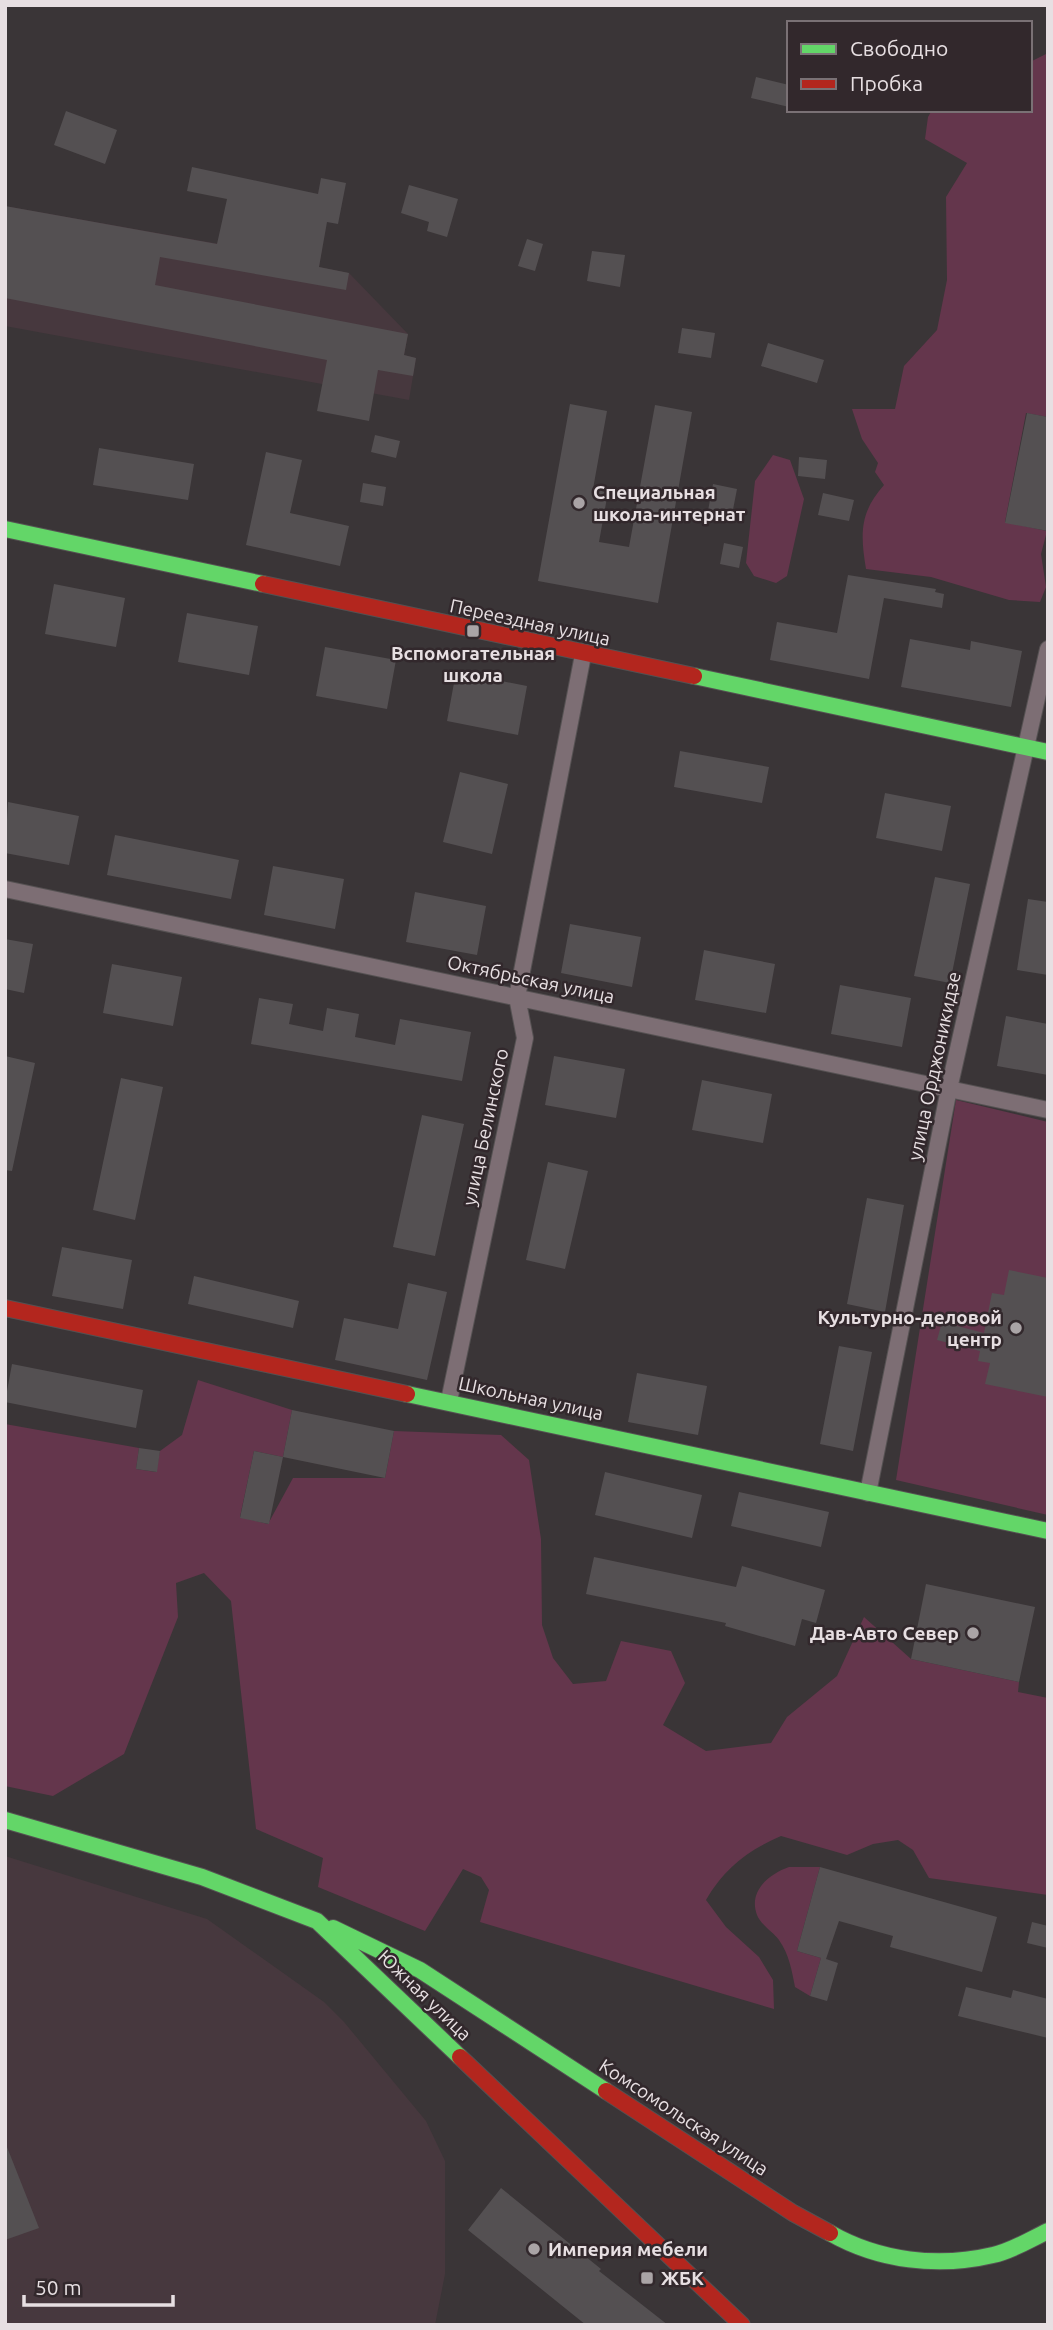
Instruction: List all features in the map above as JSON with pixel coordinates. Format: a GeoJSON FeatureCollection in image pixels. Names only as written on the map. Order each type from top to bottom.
{"type":"FeatureCollection","features":[{"type":"Feature","properties":{"kind":"street","name":"Переездная улица"},"geometry":{"type":"LineString","coordinates":[[5,529],[583,655],[1048,752]]}},
{"type":"Feature","properties":{"kind":"street","name":"улица Орджоникидзе"},"geometry":{"type":"LineString","coordinates":[[868,1493],[949,1089],[1048,649]]}},
{"type":"Feature","properties":{"kind":"street","name":"улица Белинского"},"geometry":{"type":"LineString","coordinates":[[449,1401],[525,1038],[517,997],[583,655]]}},
{"type":"Feature","properties":{"kind":"street","name":"Октябрьская улица"},"geometry":{"type":"LineString","coordinates":[[5,889],[1048,1110]]}},
{"type":"Feature","properties":{"kind":"street","name":"Школьная улица"},"geometry":{"type":"LineString","coordinates":[[5,1308],[1048,1531]]}},
{"type":"Feature","properties":{"kind":"street","name":"Южная улица"},"geometry":{"type":"LineString","coordinates":[[5,1820],[191,1871],[317,1921],[742,2325]]}},
{"type":"Feature","properties":{"kind":"street","name":"Комсомольская улица"},"geometry":{"type":"LineString","coordinates":[[317,1921],[420,1970],[793,2213],[849,2244],[896,2259],[943,2261],[995,2255],[1048,2231]]}},
{"type":"Feature","properties":{"kind":"shaded area"},"geometry":{"type":"Polygon","coordinates":[[[1048,53],[1048,417],[1026,413],[1005,522],[1047,531],[1041,554],[1046,587],[1040,602],[1009,600],[931,577],[866,569],[863,534],[866,514],[884,485],[875,472],[878,463],[862,439],[852,409],[895,409],[904,366],[937,330],[947,280],[946,197],[967,163],[925,139],[928,117],[931,112],[1032,112],[1032,61],[1048,53]]]}},
{"type":"Feature","properties":{"kind":"shaded area"},"geometry":{"type":"Polygon","coordinates":[[[5,206],[287,256],[322,249],[319,267],[349,273],[408,334],[404,355],[416,358],[409,400],[5,326],[5,206]]]}},
{"type":"Feature","properties":{"kind":"shaded area"},"geometry":{"type":"Polygon","coordinates":[[[773,455],[790,460],[804,499],[787,576],[776,583],[754,576],[746,563],[755,481],[773,455]]]}},
{"type":"Feature","properties":{"kind":"shaded area"},"geometry":{"type":"Polygon","coordinates":[[[956,1100],[1048,1122],[1048,1515],[896,1480],[956,1100]]]}},
{"type":"Feature","properties":{"kind":"shaded area"},"geometry":{"type":"Polygon","coordinates":[[[198,1380],[292,1410],[283,1457],[254,1451],[240,1517],[268,1524],[293,1478],[385,1478],[394,1431],[501,1435],[529,1460],[541,1539],[542,1625],[553,1658],[573,1684],[606,1681],[621,1641],[671,1651],[685,1683],[663,1725],[706,1751],[771,1743],[787,1717],[837,1676],[864,1617],[911,1659],[1019,1682],[1018,1692],[1048,1698],[1048,1895],[929,1878],[913,1850],[898,1840],[873,1844],[847,1855],[781,1836],[738,1862],[706,1900],[726,1927],[759,1957],[773,1980],[774,2009],[480,1922],[489,1890],[481,1877],[463,1869],[425,1931],[318,1887],[323,1858],[256,1829],[231,1601],[204,1573],[176,1583],[178,1617],[124,1754],[53,1796],[5,1786],[5,1424],[139,1448],[136,1469],[156,1472],[160,1451],[182,1435],[198,1380]]]}},
{"type":"Feature","properties":{"kind":"shaded area"},"geometry":{"type":"Polygon","coordinates":[[[5,1856],[207,1919],[324,2002],[344,2022],[426,2121],[445,2161],[445,2274],[435,2325],[5,2325],[5,1856]]]}},
{"type":"Feature","properties":{"kind":"shaded area"},"geometry":{"type":"Polygon","coordinates":[[[789,1867],[820,1867],[797,1951],[821,1958],[810,1996],[795,1987],[785,1951],[779,1940],[759,1919],[755,1906],[755,1898],[762,1885],[774,1874],[789,1867]]]}},
{"type":"Feature","properties":{"kind":"building"},"geometry":{"type":"Polygon","coordinates":[[[756,77],[787,85],[787,107],[751,98],[756,77]]]}},
{"type":"Feature","properties":{"kind":"building"},"geometry":{"type":"Polygon","coordinates":[[[66,111],[117,130],[105,164],[54,145],[66,111]]]}},
{"type":"Feature","properties":{"kind":"building"},"geometry":{"type":"Polygon","coordinates":[[[192,167],[318,194],[321,178],[346,183],[338,224],[327,222],[319,267],[349,273],[346,290],[160,257],[155,285],[408,334],[404,355],[416,358],[413,376],[378,370],[369,421],[317,411],[327,360],[5,298],[5,206],[217,244],[227,199],[187,191],[192,167]]]}},
{"type":"Feature","properties":{"kind":"building"},"geometry":{"type":"Polygon","coordinates":[[[409,185],[458,199],[447,237],[427,231],[429,222],[401,213],[409,185]]]}},
{"type":"Feature","properties":{"kind":"building"},"geometry":{"type":"Polygon","coordinates":[[[527,239],[543,244],[535,271],[518,266],[527,239]]]}},
{"type":"Feature","properties":{"kind":"building"},"geometry":{"type":"Polygon","coordinates":[[[592,251],[625,255],[620,287],[587,281],[592,251]]]}},
{"type":"Feature","properties":{"kind":"building"},"geometry":{"type":"Polygon","coordinates":[[[682,328],[715,333],[711,358],[678,353],[682,328]]]}},
{"type":"Feature","properties":{"kind":"building"},"geometry":{"type":"Polygon","coordinates":[[[768,343],[824,360],[817,383],[761,366],[768,343]]]}},
{"type":"Feature","properties":{"kind":"building","name":"Специальная школа-интернат"},"geometry":{"type":"Polygon","coordinates":[[[570,404],[607,411],[593,489],[608,492],[599,542],[629,547],[655,405],[692,412],[658,603],[538,581],[570,404]]]}},
{"type":"Feature","properties":{"kind":"building"},"geometry":{"type":"Polygon","coordinates":[[[1027,413],[1048,417],[1048,531],[1005,523],[1027,413]]]}},
{"type":"Feature","properties":{"kind":"building"},"geometry":{"type":"Polygon","coordinates":[[[375,435],[400,441],[396,458],[371,452],[375,435]]]}},
{"type":"Feature","properties":{"kind":"building"},"geometry":{"type":"Polygon","coordinates":[[[99,448],[194,464],[188,500],[93,485],[99,448]]]}},
{"type":"Feature","properties":{"kind":"building"},"geometry":{"type":"Polygon","coordinates":[[[266,452],[302,460],[290,513],[349,526],[340,566],[246,545],[266,452]]]}},
{"type":"Feature","properties":{"kind":"building"},"geometry":{"type":"Polygon","coordinates":[[[799,457],[827,460],[825,479],[798,476],[799,457]]]}},
{"type":"Feature","properties":{"kind":"building"},"geometry":{"type":"Polygon","coordinates":[[[363,483],[386,487],[383,506],[360,502],[363,483]]]}},
{"type":"Feature","properties":{"kind":"building"},"geometry":{"type":"Polygon","coordinates":[[[713,484],[737,489],[731,520],[707,516],[713,484]]]}},
{"type":"Feature","properties":{"kind":"building"},"geometry":{"type":"Polygon","coordinates":[[[823,493],[854,500],[849,521],[818,515],[823,493]]]}},
{"type":"Feature","properties":{"kind":"building"},"geometry":{"type":"Polygon","coordinates":[[[724,543],[743,547],[739,568],[720,564],[724,543]]]}},
{"type":"Feature","properties":{"kind":"building"},"geometry":{"type":"Polygon","coordinates":[[[848,575],[936,589],[935,592],[944,594],[942,608],[884,598],[869,679],[770,660],[777,622],[837,633],[848,575]]]}},
{"type":"Feature","properties":{"kind":"building"},"geometry":{"type":"Polygon","coordinates":[[[54,584],[125,598],[116,647],[45,634],[54,584]]]}},
{"type":"Feature","properties":{"kind":"building"},"geometry":{"type":"Polygon","coordinates":[[[187,613],[258,626],[249,675],[178,662],[187,613]]]}},
{"type":"Feature","properties":{"kind":"building"},"geometry":{"type":"Polygon","coordinates":[[[910,639],[970,650],[971,641],[1022,651],[1011,707],[901,687],[910,639]]]}},
{"type":"Feature","properties":{"kind":"building"},"geometry":{"type":"Polygon","coordinates":[[[325,647],[396,660],[387,709],[316,696],[325,647]]]}},
{"type":"Feature","properties":{"kind":"building"},"geometry":{"type":"Polygon","coordinates":[[[456,672],[527,686],[518,735],[447,721],[456,672]]]}},
{"type":"Feature","properties":{"kind":"building"},"geometry":{"type":"Polygon","coordinates":[[[680,751],[769,767],[762,803],[674,787],[680,751]]]}},
{"type":"Feature","properties":{"kind":"building"},"geometry":{"type":"Polygon","coordinates":[[[460,772],[508,784],[492,854],[443,842],[460,772]]]}},
{"type":"Feature","properties":{"kind":"building"},"geometry":{"type":"Polygon","coordinates":[[[885,793],[951,806],[942,851],[876,838],[885,793]]]}},
{"type":"Feature","properties":{"kind":"building"},"geometry":{"type":"Polygon","coordinates":[[[8,802],[79,816],[69,865],[5,853],[8,802]]]}},
{"type":"Feature","properties":{"kind":"building"},"geometry":{"type":"Polygon","coordinates":[[[115,835],[239,860],[231,899],[107,875],[115,835]]]}},
{"type":"Feature","properties":{"kind":"building"},"geometry":{"type":"Polygon","coordinates":[[[273,866],[344,879],[335,929],[264,915],[273,866]]]}},
{"type":"Feature","properties":{"kind":"building"},"geometry":{"type":"Polygon","coordinates":[[[935,877],[970,884],[950,983],[914,976],[935,877]]]}},
{"type":"Feature","properties":{"kind":"building"},"geometry":{"type":"Polygon","coordinates":[[[415,892],[486,906],[477,955],[406,942],[415,892]]]}},
{"type":"Feature","properties":{"kind":"building"},"geometry":{"type":"Polygon","coordinates":[[[1028,899],[1048,902],[1048,975],[1017,970],[1028,899]]]}},
{"type":"Feature","properties":{"kind":"building"},"geometry":{"type":"Polygon","coordinates":[[[570,924],[641,937],[632,987],[561,973],[570,924]]]}},
{"type":"Feature","properties":{"kind":"building"},"geometry":{"type":"Polygon","coordinates":[[[5,939],[33,944],[24,993],[5,989],[5,939]]]}},
{"type":"Feature","properties":{"kind":"building"},"geometry":{"type":"Polygon","coordinates":[[[704,950],[775,964],[766,1013],[695,1000],[704,950]]]}},
{"type":"Feature","properties":{"kind":"building"},"geometry":{"type":"Polygon","coordinates":[[[112,964],[182,977],[173,1026],[103,1013],[112,964]]]}},
{"type":"Feature","properties":{"kind":"building"},"geometry":{"type":"Polygon","coordinates":[[[840,985],[911,998],[902,1047],[831,1034],[840,985]]]}},
{"type":"Feature","properties":{"kind":"building"},"geometry":{"type":"Polygon","coordinates":[[[259,998],[293,1004],[289,1024],[323,1031],[327,1008],[359,1014],[355,1037],[395,1045],[400,1019],[471,1032],[462,1081],[251,1044],[259,998]]]}},
{"type":"Feature","properties":{"kind":"building"},"geometry":{"type":"Polygon","coordinates":[[[1006,1016],[1048,1024],[1048,1075],[997,1066],[1006,1016]]]}},
{"type":"Feature","properties":{"kind":"building"},"geometry":{"type":"Polygon","coordinates":[[[5,1056],[35,1063],[12,1171],[5,1170],[5,1056]]]}},
{"type":"Feature","properties":{"kind":"building"},"geometry":{"type":"Polygon","coordinates":[[[554,1056],[625,1069],[616,1118],[545,1105],[554,1056]]]}},
{"type":"Feature","properties":{"kind":"building"},"geometry":{"type":"Polygon","coordinates":[[[121,1078],[163,1087],[135,1220],[93,1210],[121,1078]]]}},
{"type":"Feature","properties":{"kind":"building"},"geometry":{"type":"Polygon","coordinates":[[[702,1080],[772,1094],[763,1143],[692,1130],[702,1080]]]}},
{"type":"Feature","properties":{"kind":"building"},"geometry":{"type":"Polygon","coordinates":[[[422,1115],[464,1124],[435,1256],[393,1247],[422,1115]]]}},
{"type":"Feature","properties":{"kind":"building"},"geometry":{"type":"Polygon","coordinates":[[[548,1162],[588,1171],[565,1269],[526,1260],[548,1162]]]}},
{"type":"Feature","properties":{"kind":"building"},"geometry":{"type":"Polygon","coordinates":[[[867,1198],[904,1205],[885,1312],[847,1304],[867,1198]]]}},
{"type":"Feature","properties":{"kind":"building"},"geometry":{"type":"Polygon","coordinates":[[[62,1247],[132,1260],[123,1309],[52,1296],[62,1247]]]}},
{"type":"Feature","properties":{"kind":"building","name":"Культурно-деловой центр"},"geometry":{"type":"Polygon","coordinates":[[[1009,1270],[1048,1278],[1048,1397],[985,1384],[990,1363],[978,1361],[980,1351],[937,1340],[942,1322],[984,1333],[992,1293],[1004,1295],[1009,1270]]]}},
{"type":"Feature","properties":{"kind":"building"},"geometry":{"type":"Polygon","coordinates":[[[194,1276],[299,1301],[293,1328],[188,1304],[194,1276]]]}},
{"type":"Feature","properties":{"kind":"building"},"geometry":{"type":"Polygon","coordinates":[[[408,1283],[447,1292],[427,1380],[335,1360],[344,1318],[398,1329],[408,1283]]]}},
{"type":"Feature","properties":{"kind":"building"},"geometry":{"type":"Polygon","coordinates":[[[839,1346],[872,1352],[853,1451],[820,1444],[839,1346]]]}},
{"type":"Feature","properties":{"kind":"building"},"geometry":{"type":"Polygon","coordinates":[[[12,1364],[143,1390],[136,1428],[5,1402],[12,1364]]]}},
{"type":"Feature","properties":{"kind":"building"},"geometry":{"type":"Polygon","coordinates":[[[637,1373],[707,1386],[698,1435],[628,1422],[637,1373]]]}},
{"type":"Feature","properties":{"kind":"building"},"geometry":{"type":"Polygon","coordinates":[[[292,1410],[394,1431],[385,1478],[283,1457],[292,1410]]]}},
{"type":"Feature","properties":{"kind":"building"},"geometry":{"type":"Polygon","coordinates":[[[139,1448],[160,1451],[157,1472],[136,1469],[139,1448]]]}},
{"type":"Feature","properties":{"kind":"building"},"geometry":{"type":"Polygon","coordinates":[[[254,1451],[283,1457],[269,1524],[240,1518],[254,1451]]]}},
{"type":"Feature","properties":{"kind":"building"},"geometry":{"type":"Polygon","coordinates":[[[605,1472],[702,1495],[692,1538],[595,1515],[605,1472]]]}},
{"type":"Feature","properties":{"kind":"building"},"geometry":{"type":"Polygon","coordinates":[[[739,1492],[829,1512],[821,1547],[731,1526],[739,1492]]]}},
{"type":"Feature","properties":{"kind":"building"},"geometry":{"type":"Polygon","coordinates":[[[594,1557],[736,1587],[742,1566],[825,1590],[816,1623],[802,1619],[795,1646],[725,1626],[726,1623],[586,1594],[594,1557]]]}},
{"type":"Feature","properties":{"kind":"building","name":"Дав-Авто Север"},"geometry":{"type":"Polygon","coordinates":[[[926,1584],[1035,1607],[1019,1682],[911,1659],[926,1584]]]}},
{"type":"Feature","properties":{"kind":"building"},"geometry":{"type":"Polygon","coordinates":[[[820,1867],[997,1917],[982,1972],[890,1947],[893,1936],[839,1921],[826,1959],[838,1963],[827,2001],[810,1996],[821,1958],[797,1951],[820,1867]]]}},
{"type":"Feature","properties":{"kind":"building"},"geometry":{"type":"Polygon","coordinates":[[[1032,1922],[1048,1926],[1048,1948],[1027,1943],[1032,1922]]]}},
{"type":"Feature","properties":{"kind":"building"},"geometry":{"type":"Polygon","coordinates":[[[966,1987],[1011,1998],[1013,1990],[1048,1999],[1048,2038],[958,2016],[966,1987]]]}},
{"type":"Feature","properties":{"kind":"building"},"geometry":{"type":"Polygon","coordinates":[[[5,2142],[39,2228],[5,2240],[5,2142]]]}},
{"type":"Feature","properties":{"kind":"building","name":"Империя мебели"},"geometry":{"type":"Polygon","coordinates":[[[501,2188],[668,2325],[586,2325],[468,2230],[501,2188]]]}},
{"type":"Feature","properties":{"kind":"traffic: fast"},"geometry":{"type":"LineString","coordinates":[[5,529],[263,584]]}},
{"type":"Feature","properties":{"kind":"traffic: fast"},"geometry":{"type":"LineString","coordinates":[[694,676],[1048,752]]}},
{"type":"Feature","properties":{"kind":"traffic: fast"},"geometry":{"type":"LineString","coordinates":[[407,1394],[1048,1531]]}},
{"type":"Feature","properties":{"kind":"traffic: fast"},"geometry":{"type":"LineString","coordinates":[[5,1820],[202,1877],[317,1921],[460,2057]]}},
{"type":"Feature","properties":{"kind":"traffic: fast"},"geometry":{"type":"LineString","coordinates":[[333,1928],[420,1970],[606,2091]]}},
{"type":"Feature","properties":{"kind":"traffic: fast"},"geometry":{"type":"LineString","coordinates":[[830,2233],[849,2243],[889,2256],[951,2261],[1000,2253],[1048,2231]]}},
{"type":"Feature","properties":{"kind":"traffic: jam"},"geometry":{"type":"LineString","coordinates":[[263,584],[694,676]]}},
{"type":"Feature","properties":{"kind":"traffic: jam"},"geometry":{"type":"LineString","coordinates":[[5,1308],[407,1394]]}},
{"type":"Feature","properties":{"kind":"traffic: jam"},"geometry":{"type":"LineString","coordinates":[[460,2057],[742,2325]]}},
{"type":"Feature","properties":{"kind":"traffic: jam"},"geometry":{"type":"LineString","coordinates":[[606,2091],[793,2213],[830,2233]]}},
{"type":"Feature","properties":{"kind":"place","name":"Специальная школа-интернат"},"geometry":{"type":"Point","coordinates":[579,503]}},
{"type":"Feature","properties":{"kind":"place","name":"Вспомогательная школа"},"geometry":{"type":"Point","coordinates":[473,631]}},
{"type":"Feature","properties":{"kind":"place","name":"Культурно-деловой центр"},"geometry":{"type":"Point","coordinates":[1016,1328]}},
{"type":"Feature","properties":{"kind":"place","name":"Дав-Авто Север"},"geometry":{"type":"Point","coordinates":[973,1633]}},
{"type":"Feature","properties":{"kind":"place","name":"Империя мебели"},"geometry":{"type":"Point","coordinates":[534,2249]}},
{"type":"Feature","properties":{"kind":"place","name":"ЖБК"},"geometry":{"type":"Point","coordinates":[647,2278]}}]}
